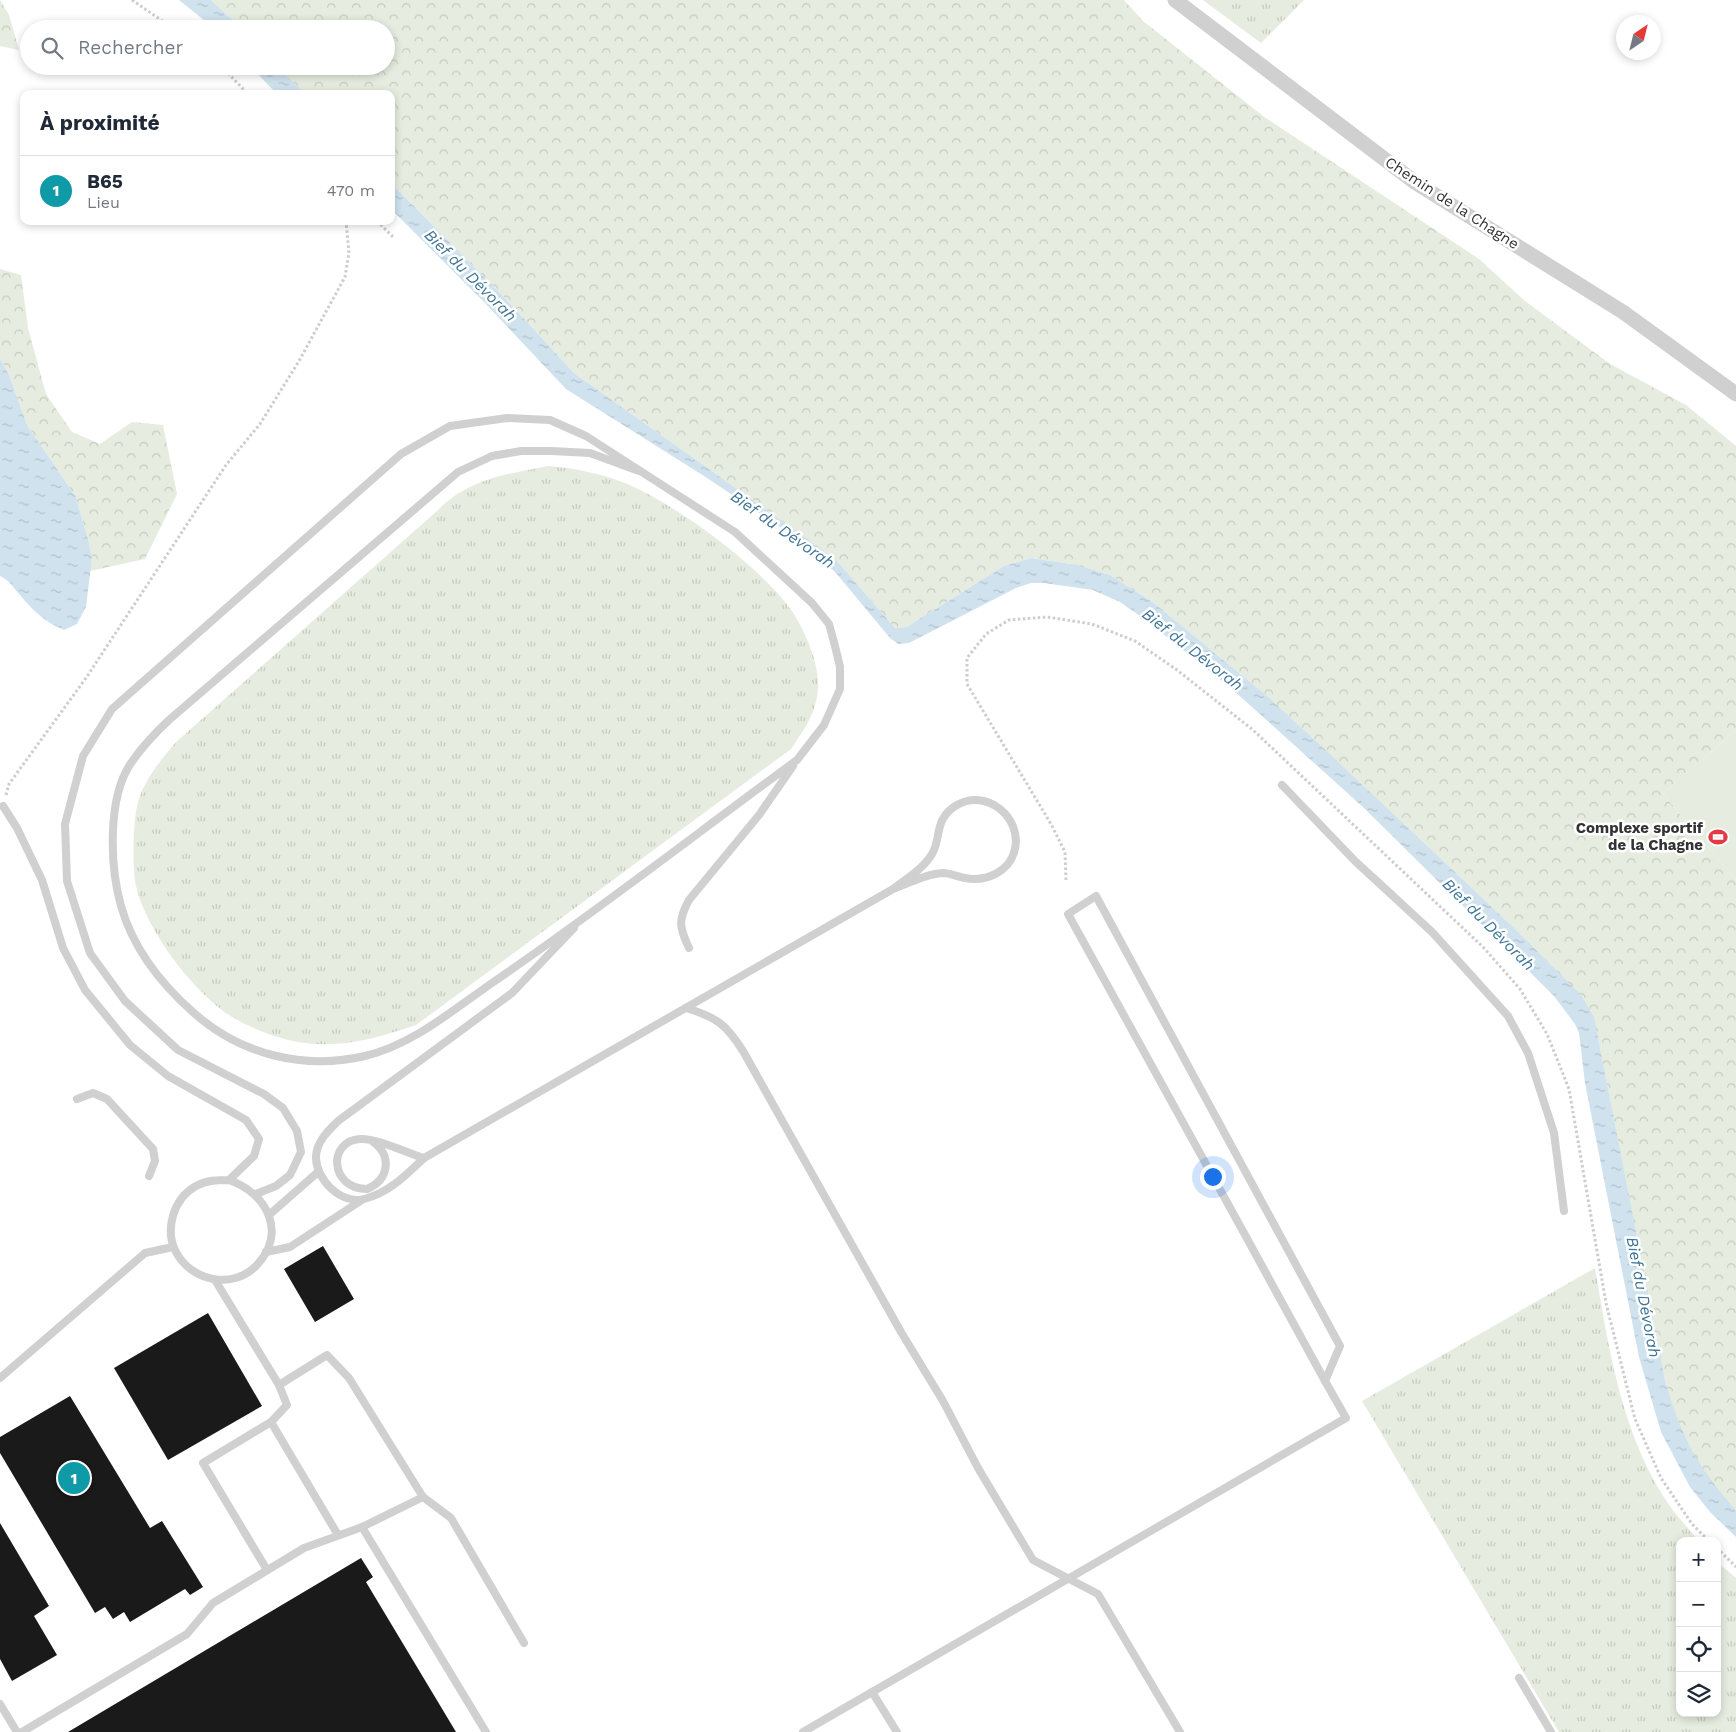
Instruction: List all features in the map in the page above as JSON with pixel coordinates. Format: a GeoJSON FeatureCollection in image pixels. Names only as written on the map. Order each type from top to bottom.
{"type":"FeatureCollection","features":[{"type":"Feature","properties":{"kind":"street","name":"Chemin de la Chagne"},"geometry":{"type":"LineString","coordinates":[[1175,0],[1416,183],[1623,312],[1736,394]]}},
{"type":"Feature","properties":{"kind":"lane"},"geometry":{"type":"LineString","coordinates":[[256,1194],[276,1186],[290,1175],[301,1152],[297,1131],[283,1108],[264,1094],[178,1050],[125,1002],[90,953],[67,881],[65,824],[83,756],[112,709],[400,454],[450,426],[507,418],[550,420],[586,436],[735,532],[812,603],[829,624],[840,668],[840,689],[824,725],[759,815],[689,900],[681,916],[681,933],[689,948]]}},
{"type":"Feature","properties":{"kind":"lane"},"geometry":{"type":"LineString","coordinates":[[640,471],[590,453],[521,451],[492,456],[458,472],[169,720],[149,740],[129,765],[119,795],[114,822],[112,859],[119,900],[126,924],[158,976],[181,1002],[204,1022],[238,1044],[300,1062],[333,1061],[367,1056],[397,1044],[421,1031],[588,914],[797,760]]}},
{"type":"Feature","properties":{"kind":"lane"},"geometry":{"type":"LineString","coordinates":[[1282,785],[1355,861],[1432,932],[1508,1016],[1528,1053],[1554,1133],[1564,1211]]}},
{"type":"Feature","properties":{"kind":"lane"},"geometry":{"type":"LineString","coordinates":[[266,1252],[290,1247],[362,1200],[382,1193],[402,1180],[424,1158],[893,889],[931,874],[945,873],[965,878],[983,879],[1000,872],[1011,860],[1015,848],[1016,834],[1010,819],[1001,809],[988,802],[973,800],[957,805],[943,817],[933,853],[924,864],[893,889]]}},
{"type":"Feature","properties":{"kind":"lane"},"geometry":{"type":"LineString","coordinates":[[3,806],[17,828],[42,880],[63,948],[85,990],[130,1045],[168,1076],[246,1120],[259,1139],[254,1156],[229,1180]]}},
{"type":"Feature","properties":{"kind":"lane"},"geometry":{"type":"LineString","coordinates":[[803,1732],[1346,1418],[1068,914],[1096,896],[1340,1346],[1326,1381]]}},
{"type":"Feature","properties":{"kind":"lane"},"geometry":{"type":"LineString","coordinates":[[362,1200],[344,1197],[336,1192],[329,1187],[318,1172],[316,1155],[322,1136],[338,1121],[512,993],[588,914]]}},
{"type":"Feature","properties":{"kind":"lane"},"geometry":{"type":"LineString","coordinates":[[686,1008],[715,1018],[730,1031],[1033,1560],[1098,1594],[1180,1732]]}},
{"type":"Feature","properties":{"kind":"lane"},"geometry":{"type":"LineString","coordinates":[[77,1099],[93,1093],[107,1099],[152,1149],[155,1161],[149,1176]]}},
{"type":"Feature","properties":{"kind":"lane"},"geometry":{"type":"LineString","coordinates":[[372,1141],[385,1154],[386,1171],[375,1185],[367,1189],[350,1186],[340,1176],[337,1164],[339,1154],[347,1144],[354,1140],[372,1141],[424,1158]]}},
{"type":"Feature","properties":{"kind":"lane"},"geometry":{"type":"LineString","coordinates":[[269,1215],[318,1172]]}},
{"type":"Feature","properties":{"kind":"lane"},"geometry":{"type":"LineString","coordinates":[[212,1180],[229,1180],[243,1185],[256,1194],[269,1215],[271,1234],[266,1252],[256,1266],[230,1280],[215,1280],[202,1276],[190,1269],[180,1259],[173,1246],[170,1230],[174,1212],[182,1197],[196,1186],[212,1180]]}},
{"type":"Feature","properties":{"kind":"lane"},"geometry":{"type":"LineString","coordinates":[[0,1378],[146,1253],[173,1246]]}},
{"type":"Feature","properties":{"kind":"lane"},"geometry":{"type":"LineString","coordinates":[[215,1280],[279,1385],[287,1406],[271,1422],[203,1463],[267,1570]]}},
{"type":"Feature","properties":{"kind":"lane"},"geometry":{"type":"LineString","coordinates":[[279,1385],[327,1354],[349,1378],[423,1497],[451,1518],[524,1643]]}},
{"type":"Feature","properties":{"kind":"lane"},"geometry":{"type":"LineString","coordinates":[[271,1422],[338,1535]]}},
{"type":"Feature","properties":{"kind":"lane"},"geometry":{"type":"LineString","coordinates":[[22,1732],[187,1634],[213,1602],[267,1570],[312,1544],[362,1527],[423,1497]]}},
{"type":"Feature","properties":{"kind":"lane"},"geometry":{"type":"LineString","coordinates":[[362,1527],[486,1732]]}},
{"type":"Feature","properties":{"kind":"lane"},"geometry":{"type":"LineString","coordinates":[[1519,1678],[1551,1732]]}},
{"type":"Feature","properties":{"kind":"lane"},"geometry":{"type":"LineString","coordinates":[[872,1692],[897,1732]]}},
{"type":"Feature","properties":{"kind":"lane"},"geometry":{"type":"LineString","coordinates":[[0,1704],[17,1732]]}},
{"type":"Feature","properties":{"kind":"path"},"geometry":{"type":"LineString","coordinates":[[132,0],[161,20]]}},
{"type":"Feature","properties":{"kind":"path"},"geometry":{"type":"LineString","coordinates":[[230,75],[244,90]]}},
{"type":"Feature","properties":{"kind":"path"},"geometry":{"type":"LineString","coordinates":[[3,806],[9,784],[86,678],[226,465],[260,424],[299,361],[345,277],[349,253],[346,225]]}},
{"type":"Feature","properties":{"kind":"path"},"geometry":{"type":"LineString","coordinates":[[380,225],[394,238]]}},
{"type":"Feature","properties":{"kind":"path"},"geometry":{"type":"LineString","coordinates":[[1066,880],[1064,852],[1052,824],[967,684],[967,658],[986,634],[1009,620],[1047,617],[1092,624],[1135,641],[1177,670],[1253,730],[1484,947],[1520,989],[1547,1034],[1569,1089],[1606,1303],[1635,1419],[1661,1478],[1692,1524],[1705,1537]]}},
{"type":"Feature","properties":{"kind":"path"},"geometry":{"type":"LineString","coordinates":[[1721,1552],[1736,1567]]}},
{"type":"Feature","properties":{"kind":"green space"},"geometry":{"type":"Polygon","coordinates":[[[0,0],[9,15],[19,50],[0,46],[0,0]]]}},
{"type":"Feature","properties":{"kind":"green space"},"geometry":{"type":"Polygon","coordinates":[[[211,0],[1124,0],[1143,21],[1263,116],[1479,259],[1525,301],[1610,364],[1686,405],[1736,446],[1736,730],[1663,794],[1736,880],[1736,1510],[1697,1462],[1683,1434],[1667,1389],[1597,1033],[1511,925],[1266,695],[1154,603],[1110,575],[1078,565],[1031,558],[1004,566],[905,628],[895,628],[838,562],[574,373],[505,298],[395,187],[395,90],[301,90],[287,75],[395,75],[395,20],[232,20],[211,0]]]}},
{"type":"Feature","properties":{"kind":"green space"},"geometry":{"type":"Polygon","coordinates":[[[1203,0],[1304,0],[1261,43],[1203,0]]]}},
{"type":"Feature","properties":{"kind":"green space"},"geometry":{"type":"Polygon","coordinates":[[[0,269],[21,275],[28,328],[46,394],[72,432],[100,444],[132,422],[163,425],[177,494],[145,559],[90,571],[92,558],[76,497],[27,425],[10,377],[0,358],[0,269]]]}},
{"type":"Feature","properties":{"kind":"green space"},"geometry":{"type":"Polygon","coordinates":[[[548,466],[577,470],[622,482],[666,504],[717,539],[782,598],[804,632],[817,669],[817,696],[805,728],[791,749],[416,1025],[354,1042],[316,1044],[291,1041],[265,1033],[240,1021],[218,1007],[193,983],[168,952],[148,919],[136,886],[134,857],[137,806],[143,788],[158,764],[176,742],[449,500],[475,485],[503,475],[548,466]]]}},
{"type":"Feature","properties":{"kind":"green space","name":"Complexe sportif de la Chagne"},"geometry":{"type":"Polygon","coordinates":[[[1736,730],[1736,880],[1663,794],[1736,730]]]}},
{"type":"Feature","properties":{"kind":"green space"},"geometry":{"type":"Polygon","coordinates":[[[1595,1268],[1612,1362],[1629,1424],[1655,1482],[1672,1509],[1696,1537],[1676,1537],[1676,1717],[1721,1717],[1721,1565],[1736,1578],[1736,1732],[1559,1732],[1362,1401],[1595,1268]]]}},
{"type":"Feature","properties":{"kind":"water"},"geometry":{"type":"Polygon","coordinates":[[[179,0],[211,0],[232,20],[204,20],[179,0]]]}},
{"type":"Feature","properties":{"kind":"water"},"geometry":{"type":"Polygon","coordinates":[[[259,75],[287,75],[301,90],[273,90],[259,75]]]}},
{"type":"Feature","properties":{"kind":"water","name":"Bief du Dévorah"},"geometry":{"type":"Polygon","coordinates":[[[395,187],[505,298],[574,373],[838,562],[895,628],[905,628],[1004,566],[1031,558],[1078,565],[1110,575],[1154,603],[1266,695],[1511,925],[1581,995],[1594,1017],[1665,1380],[1677,1418],[1692,1450],[1722,1494],[1736,1510],[1736,1537],[1710,1512],[1690,1487],[1661,1432],[1639,1357],[1585,1083],[1579,1033],[1575,1024],[1554,996],[1363,807],[1233,690],[1147,621],[1120,602],[1093,590],[1031,583],[1016,588],[909,643],[898,644],[890,638],[836,573],[801,541],[704,476],[566,389],[484,302],[395,213],[395,187]]]}},
{"type":"Feature","properties":{"kind":"water"},"geometry":{"type":"Polygon","coordinates":[[[0,358],[10,377],[27,425],[76,497],[89,543],[92,558],[86,607],[77,624],[64,630],[40,616],[9,582],[0,576],[0,358]]]}},
{"type":"Feature","properties":{"kind":"building"},"geometry":{"type":"Polygon","coordinates":[[[323,1246],[354,1299],[315,1322],[284,1269],[323,1246]]]}},
{"type":"Feature","properties":{"kind":"building"},"geometry":{"type":"Polygon","coordinates":[[[208,1313],[262,1406],[168,1460],[114,1368],[208,1313]]]}},
{"type":"Feature","properties":{"kind":"building"},"geometry":{"type":"Polygon","coordinates":[[[70,1396],[150,1528],[162,1521],[203,1587],[190,1595],[185,1589],[130,1622],[124,1612],[113,1619],[105,1607],[95,1613],[0,1453],[0,1437],[70,1396]]]}},
{"type":"Feature","properties":{"kind":"building"},"geometry":{"type":"Polygon","coordinates":[[[0,1523],[49,1606],[34,1616],[57,1655],[12,1681],[0,1659],[0,1523]]]}},
{"type":"Feature","properties":{"kind":"building"},"geometry":{"type":"Polygon","coordinates":[[[361,1558],[373,1577],[366,1582],[456,1732],[68,1732],[361,1558]]]}},
{"type":"Feature","properties":{"kind":"place","name":"Complexe sportif de la Chagne"},"geometry":{"type":"Point","coordinates":[1718,837]}},
{"type":"Feature","properties":{"kind":"place","name":"B65"},"geometry":{"type":"Point","coordinates":[74,1478]}}]}
